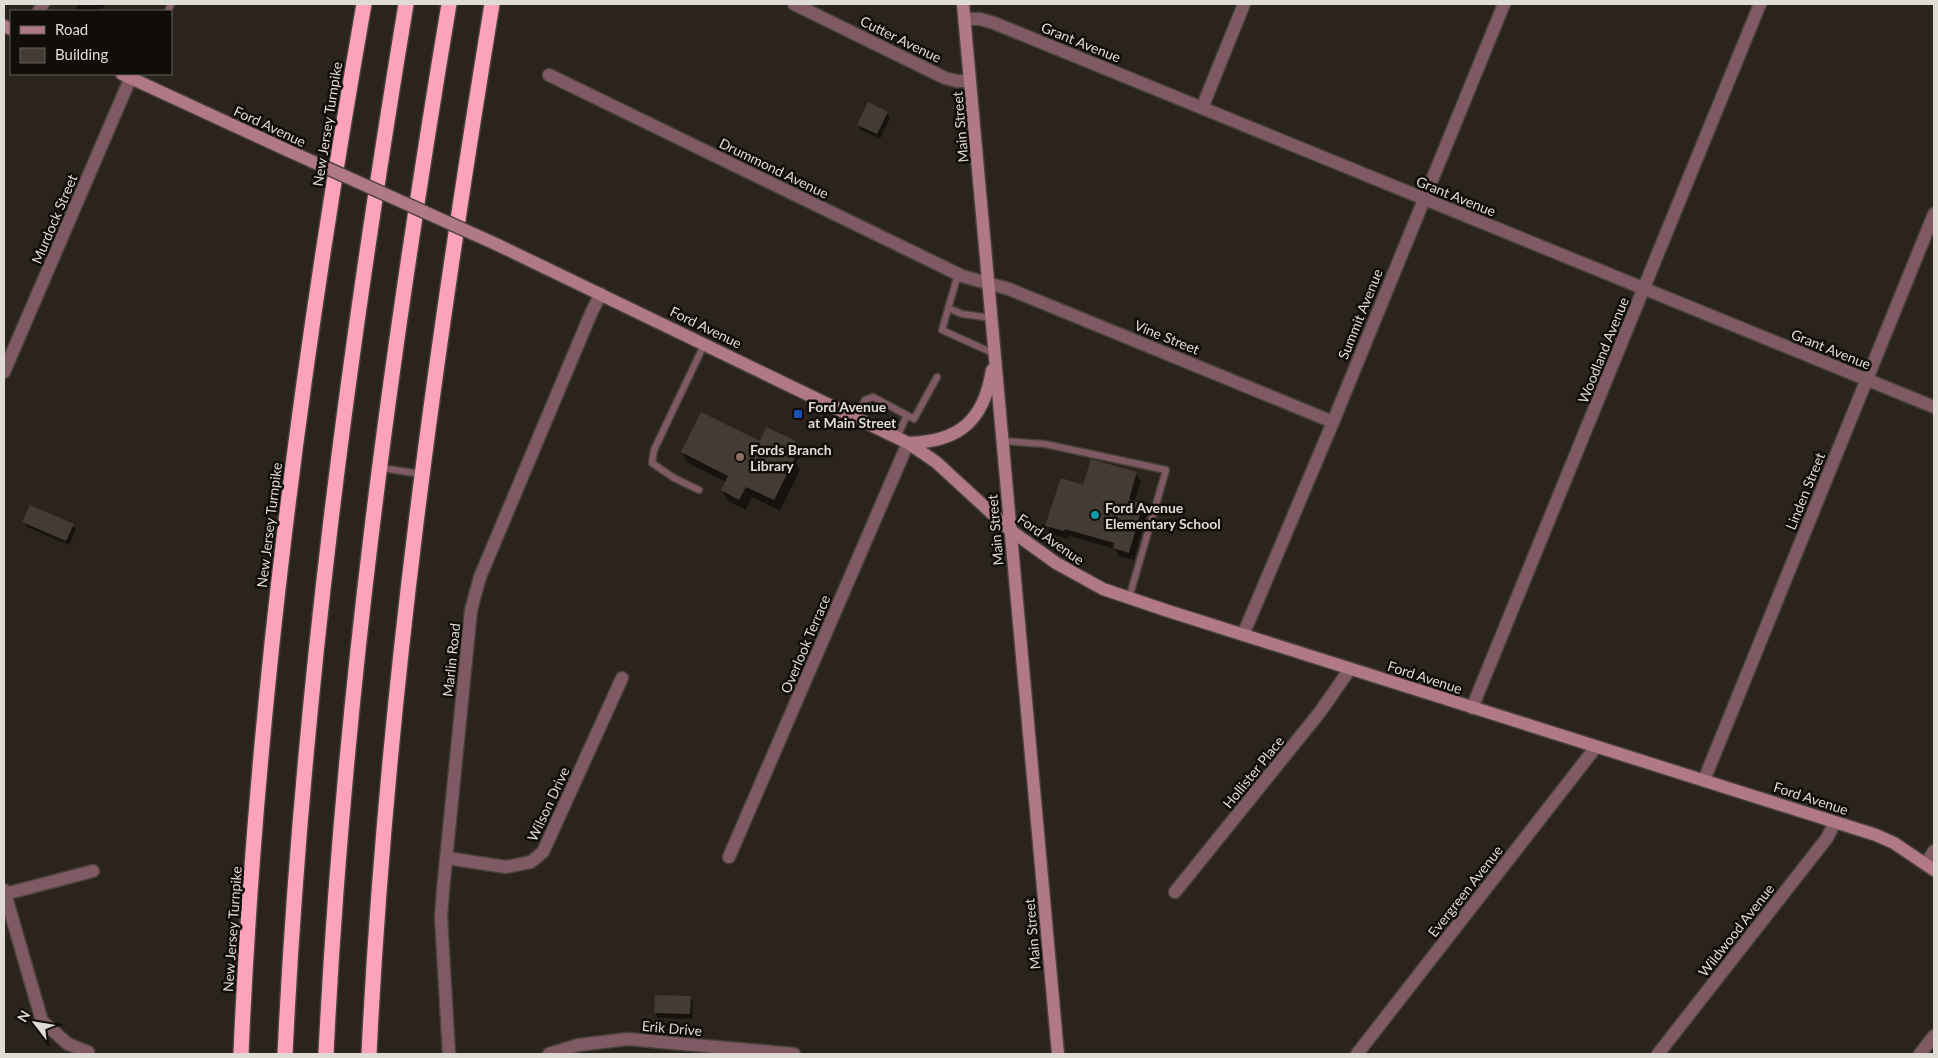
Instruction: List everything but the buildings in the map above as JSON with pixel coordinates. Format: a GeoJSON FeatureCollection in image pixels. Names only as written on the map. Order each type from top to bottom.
{"type":"FeatureCollection","features":[{"type":"Feature","properties":{"kind":"highway","name":"New Jersey Turnpike"},"geometry":{"type":"LineString","coordinates":[[241,1054],[254,850],[266,707],[289,495],[309,341],[364,4]]}},
{"type":"Feature","properties":{"kind":"highway"},"geometry":{"type":"LineString","coordinates":[[285,1054],[297,844],[324,570],[369,236],[406,4]]}},
{"type":"Feature","properties":{"kind":"highway"},"geometry":{"type":"LineString","coordinates":[[326,1054],[339,849],[365,584],[413,230],[449,4]]}},
{"type":"Feature","properties":{"kind":"highway"},"geometry":{"type":"LineString","coordinates":[[370,1054],[382,862],[394,716],[422,474],[453,252],[492,4]]}},
{"type":"Feature","properties":{"kind":"street","name":"Cutter Avenue"},"geometry":{"type":"LineString","coordinates":[[794,4],[945,78],[957,81],[970,81]]}},
{"type":"Feature","properties":{"kind":"street","name":"Main Street"},"geometry":{"type":"LineString","coordinates":[[963,4],[1058,1054]]}},
{"type":"Feature","properties":{"kind":"street"},"geometry":{"type":"LineString","coordinates":[[1202,108],[1244,4]]}},
{"type":"Feature","properties":{"kind":"street","name":"Summit Avenue"},"geometry":{"type":"LineString","coordinates":[[1243,635],[1333,422],[1504,4]]}},
{"type":"Feature","properties":{"kind":"street","name":"Woodland Avenue"},"geometry":{"type":"LineString","coordinates":[[1472,708],[1760,4]]}},
{"type":"Feature","properties":{"kind":"street","name":"Grant Avenue"},"geometry":{"type":"LineString","coordinates":[[965,19],[980,19],[994,23],[1934,407]]}},
{"type":"Feature","properties":{"kind":"street","name":"Ford Avenue"},"geometry":{"type":"LineString","coordinates":[[130,75],[289,151],[498,244],[903,440],[936,462],[1010,530],[1074,574],[1103,589],[1885,838],[1904,848],[1930,867]]}},
{"type":"Feature","properties":{"kind":"street","name":"Murdock Street"},"geometry":{"type":"LineString","coordinates":[[4,372],[130,75]]}},
{"type":"Feature","properties":{"kind":"street","name":"Drummond Avenue"},"geometry":{"type":"LineString","coordinates":[[549,76],[958,274],[988,283]]}},
{"type":"Feature","properties":{"kind":"street","name":"Linden Street"},"geometry":{"type":"LineString","coordinates":[[1704,780],[1934,214]]}},
{"type":"Feature","properties":{"kind":"street","name":"Vine Street"},"geometry":{"type":"LineString","coordinates":[[988,283],[1007,288],[1333,422]]}},
{"type":"Feature","properties":{"kind":"street","name":"Marlin Road"},"geometry":{"type":"LineString","coordinates":[[449,1054],[441,917],[442,890],[447,858],[471,610],[480,577],[592,311],[601,294]]}},
{"type":"Feature","properties":{"kind":"street"},"geometry":{"type":"LineString","coordinates":[[903,440],[942,439],[966,427],[973,419],[984,399],[992,373],[995,354]]}},
{"type":"Feature","properties":{"kind":"street","name":"Overlook Terrace"},"geometry":{"type":"LineString","coordinates":[[729,857],[903,440]]}},
{"type":"Feature","properties":{"kind":"street","name":"Hollister Place"},"geometry":{"type":"LineString","coordinates":[[1175,892],[1320,712],[1350,669]]}},
{"type":"Feature","properties":{"kind":"street","name":"Wilson Drive"},"geometry":{"type":"LineString","coordinates":[[447,858],[506,867],[531,862],[543,852],[622,678]]}},
{"type":"Feature","properties":{"kind":"street","name":"Evergreen Avenue"},"geometry":{"type":"LineString","coordinates":[[1357,1054],[1596,747]]}},
{"type":"Feature","properties":{"kind":"street","name":"Wildwood Avenue"},"geometry":{"type":"LineString","coordinates":[[1658,1054],[1827,838],[1835,822]]}},
{"type":"Feature","properties":{"kind":"street"},"geometry":{"type":"LineString","coordinates":[[1930,867],[1934,851]]}},
{"type":"Feature","properties":{"kind":"street"},"geometry":{"type":"LineString","coordinates":[[88,1052],[68,1044],[42,1021],[5,892],[93,871]]}},
{"type":"Feature","properties":{"kind":"street"},"geometry":{"type":"LineString","coordinates":[[1920,1054],[1934,1036]]}},
{"type":"Feature","properties":{"kind":"street","name":"Erik Drive"},"geometry":{"type":"LineString","coordinates":[[549,1054],[578,1045],[628,1039],[794,1054]]}},
{"type":"Feature","properties":{"kind":"lane"},"geometry":{"type":"LineString","coordinates":[[958,274],[942,330],[995,354]]}},
{"type":"Feature","properties":{"kind":"lane"},"geometry":{"type":"LineString","coordinates":[[948,308],[962,314],[992,318]]}},
{"type":"Feature","properties":{"kind":"lane"},"geometry":{"type":"LineString","coordinates":[[699,490],[674,478],[652,463],[654,450],[705,343]]}},
{"type":"Feature","properties":{"kind":"lane"},"geometry":{"type":"LineString","coordinates":[[857,417],[865,400],[873,397],[914,419],[937,377]]}},
{"type":"Feature","properties":{"kind":"lane"},"geometry":{"type":"LineString","coordinates":[[903,440],[907,415]]}},
{"type":"Feature","properties":{"kind":"lane"},"geometry":{"type":"LineString","coordinates":[[1003,441],[1045,444],[1166,470],[1129,598]]}},
{"type":"Feature","properties":{"kind":"lane"},"geometry":{"type":"LineString","coordinates":[[380,468],[422,474]]}},
{"type":"Feature","properties":{"kind":"place","name":"Ford Avenue at Main Street"},"geometry":{"type":"Point","coordinates":[798,414]}},
{"type":"Feature","properties":{"kind":"place","name":"Fords Branch Library"},"geometry":{"type":"Point","coordinates":[740,457]}},
{"type":"Feature","properties":{"kind":"place","name":"Ford Avenue Elementary School"},"geometry":{"type":"Point","coordinates":[1095,515]}}]}
